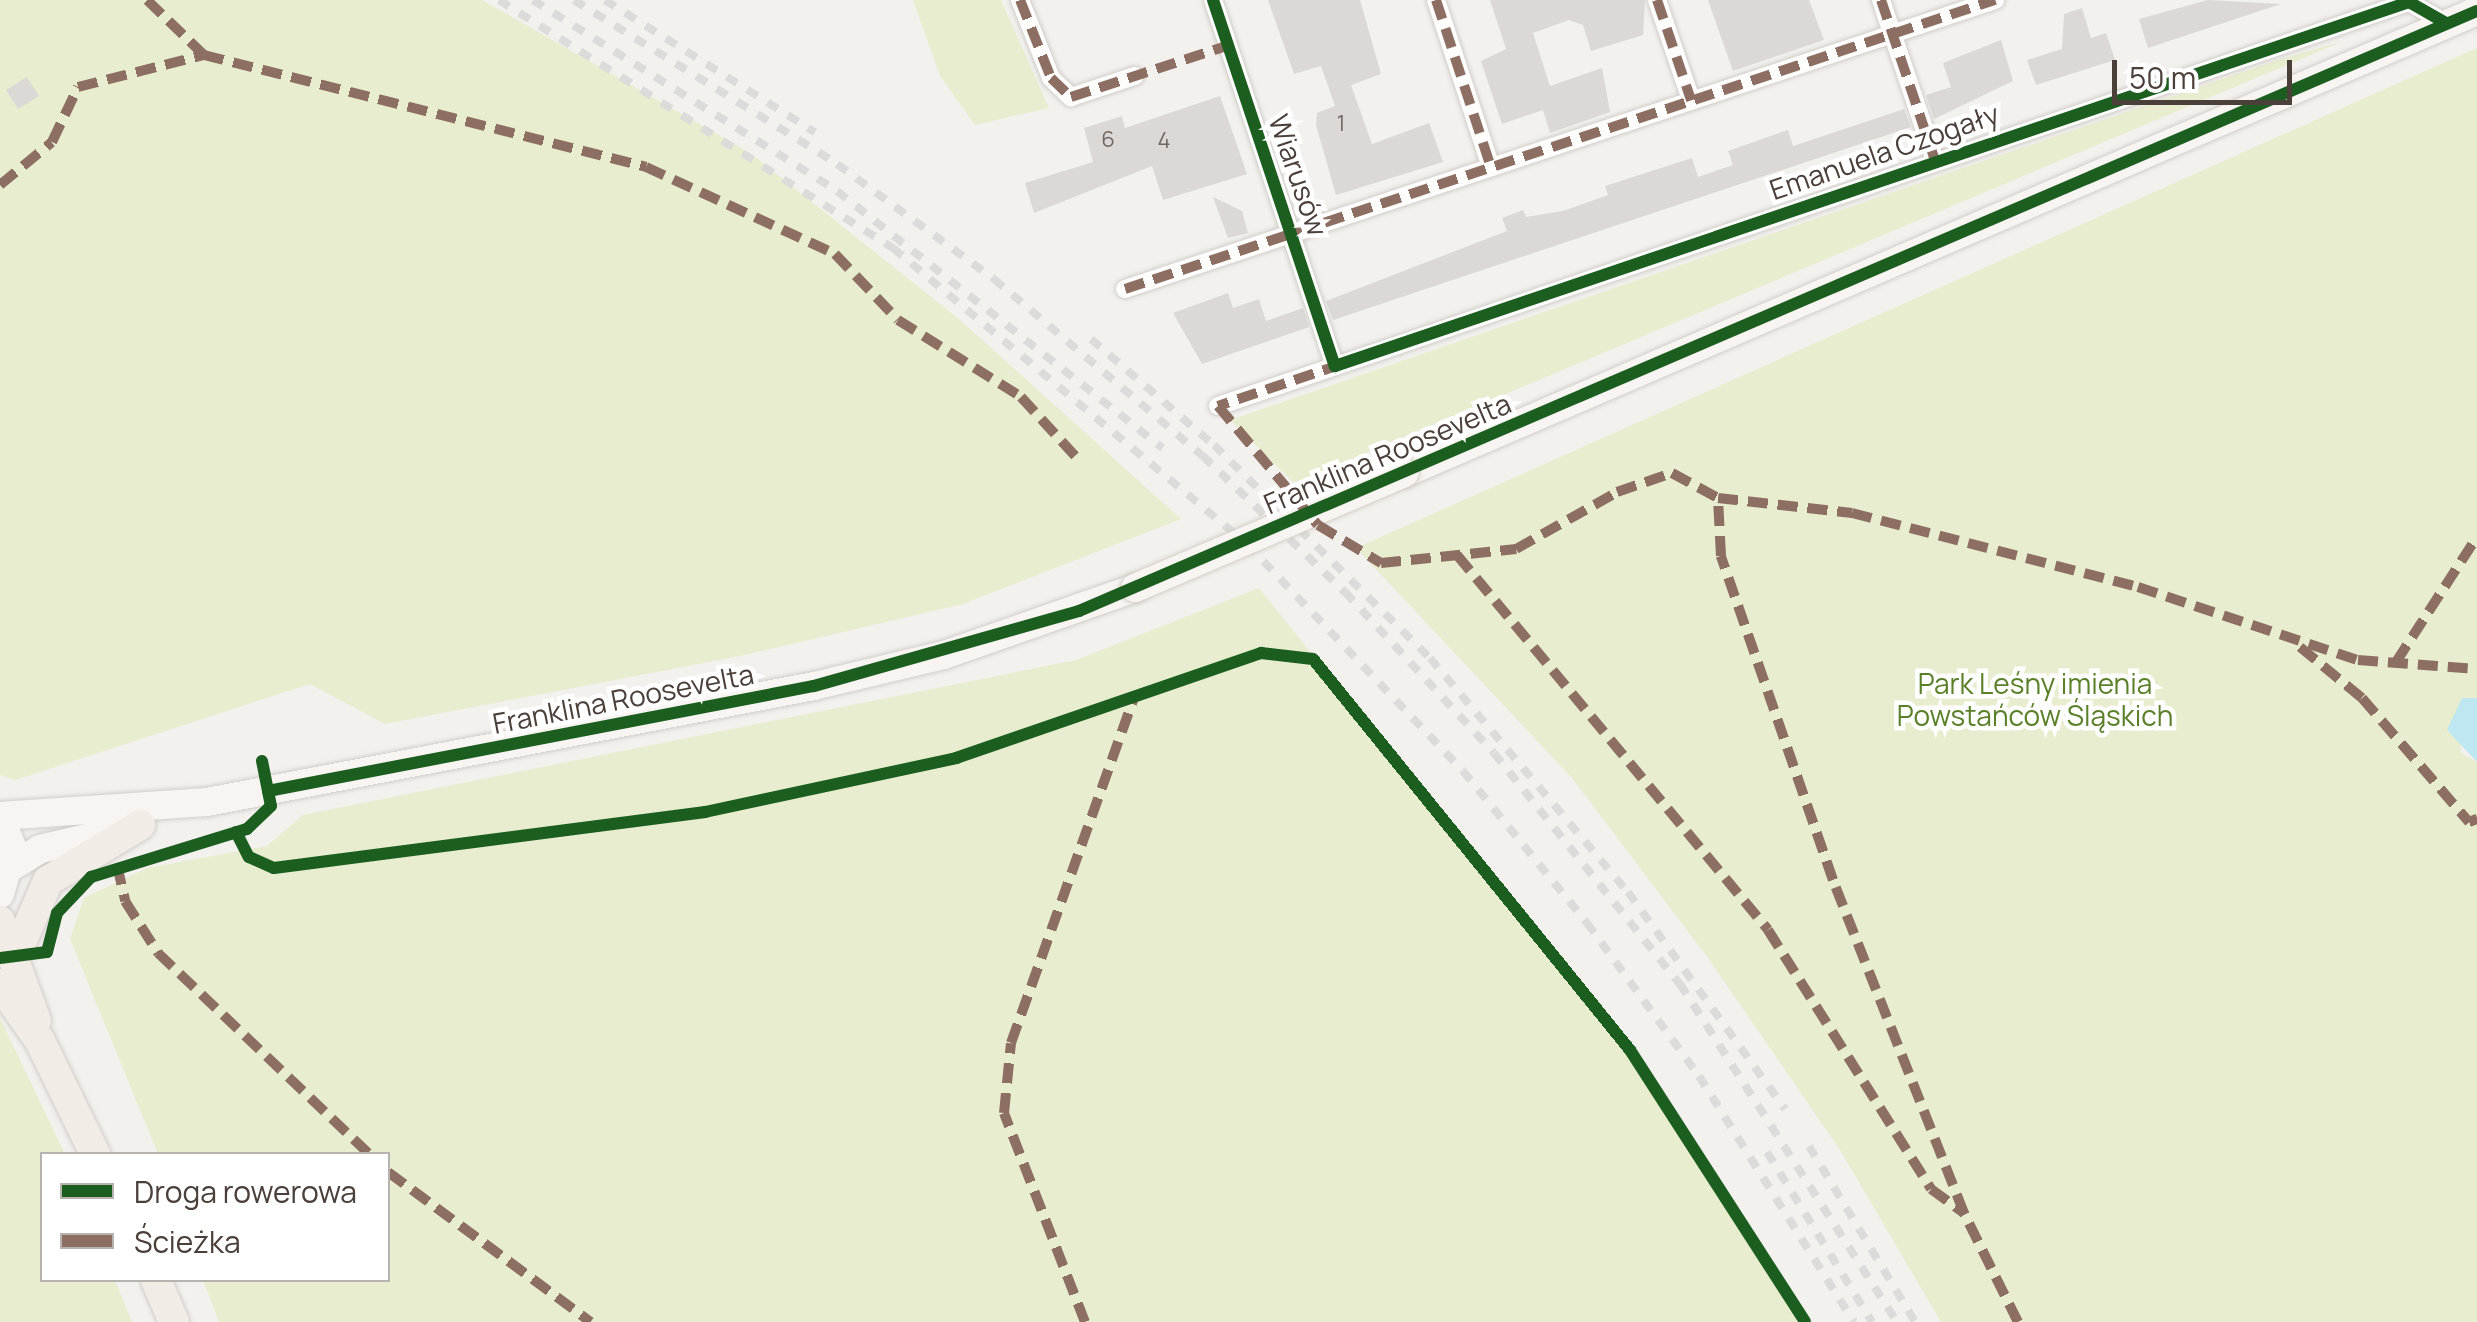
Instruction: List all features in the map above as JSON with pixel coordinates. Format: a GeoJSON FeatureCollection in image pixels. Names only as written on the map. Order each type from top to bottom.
{"type":"FeatureCollection","features":[{"type":"Feature","properties":{"kind":"main road"},"geometry":{"type":"LineString","coordinates":[[16,954],[48,881],[140,825]]}},
{"type":"Feature","properties":{"kind":"main road"},"geometry":{"type":"LineString","coordinates":[[0,921],[16,954],[40,1041]]}},
{"type":"Feature","properties":{"kind":"main road"},"geometry":{"type":"LineString","coordinates":[[0,984],[40,1041],[94,1152]]}},
{"type":"Feature","properties":{"kind":"main road"},"geometry":{"type":"LineString","coordinates":[[157,1282],[174,1322]]}},
{"type":"Feature","properties":{"kind":"street"},"geometry":{"type":"LineString","coordinates":[[1020,0],[1051,78],[1071,97],[1134,76]]}},
{"type":"Feature","properties":{"kind":"street","name":"Wiarusów"},"geometry":{"type":"LineString","coordinates":[[1214,0],[1335,366]]}},
{"type":"Feature","properties":{"kind":"street"},"geometry":{"type":"LineString","coordinates":[[1436,0],[1491,167]]}},
{"type":"Feature","properties":{"kind":"street"},"geometry":{"type":"LineString","coordinates":[[1658,0],[1691,100]]}},
{"type":"Feature","properties":{"kind":"street","name":"Emanuela Czogały"},"geometry":{"type":"LineString","coordinates":[[1882,0],[1936,160]]}},
{"type":"Feature","properties":{"kind":"street"},"geometry":{"type":"LineString","coordinates":[[1125,289],[1995,0]]}},
{"type":"Feature","properties":{"kind":"street","name":"Emanuela Czogały"},"geometry":{"type":"LineString","coordinates":[[1218,406],[2409,2],[2446,23]]}},
{"type":"Feature","properties":{"kind":"street","name":"Franklina Roosevelta"},"geometry":{"type":"LineString","coordinates":[[0,816],[207,802],[814,686],[944,655],[1136,588],[2477,11]]}},
{"type":"Feature","properties":{"kind":"street","name":"Franklina Roosevelta"},"geometry":{"type":"LineString","coordinates":[[12,866],[40,849],[140,825],[207,802]]}},
{"type":"Feature","properties":{"kind":"street"},"geometry":{"type":"LineString","coordinates":[[0,816],[12,866],[0,894]]}},
{"type":"Feature","properties":{"kind":"green space"},"geometry":{"type":"Polygon","coordinates":[[[0,0],[482,0],[750,153],[959,319],[1181,519],[963,604],[745,655],[385,724],[310,684],[15,780],[0,775],[0,0]]]}},
{"type":"Feature","properties":{"kind":"green space"},"geometry":{"type":"Polygon","coordinates":[[[913,0],[1001,0],[1049,108],[975,125],[940,76],[913,0]]]}},
{"type":"Feature","properties":{"kind":"green space"},"geometry":{"type":"Polygon","coordinates":[[[2344,41],[1294,483],[1230,420],[2278,60],[2344,41]]]}},
{"type":"Feature","properties":{"kind":"green space","name":"Park Leśny imienia Powstańców Śląskich"},"geometry":{"type":"Polygon","coordinates":[[[2477,48],[2477,698],[2462,699],[2461,753],[2477,762],[2477,1322],[1941,1322],[1840,1150],[1708,958],[1572,778],[1356,548],[2477,48]]]}},
{"type":"Feature","properties":{"kind":"green space"},"geometry":{"type":"Polygon","coordinates":[[[1259,588],[1630,1050],[1805,1322],[219,1322],[204,1282],[390,1282],[390,1152],[157,1152],[70,939],[84,898],[147,868],[267,846],[303,815],[1076,660],[1259,588]]]}},
{"type":"Feature","properties":{"kind":"green space"},"geometry":{"type":"Polygon","coordinates":[[[0,1018],[64,1152],[40,1152],[40,1282],[116,1282],[132,1322],[0,1322],[0,1018]]]}},
{"type":"Feature","properties":{"kind":"water"},"geometry":{"type":"Polygon","coordinates":[[[2462,698],[2477,698],[2477,762],[2447,730],[2462,698]]]}},
{"type":"Feature","properties":{"kind":"building"},"geometry":{"type":"Polygon","coordinates":[[[1268,0],[1360,0],[1381,74],[1351,85],[1372,144],[1429,123],[1443,162],[1336,195],[1316,125],[1317,113],[1335,106],[1321,66],[1294,74],[1268,0]]]}},
{"type":"Feature","properties":{"kind":"building"},"geometry":{"type":"Polygon","coordinates":[[[1490,0],[1645,0],[1643,35],[1591,51],[1583,25],[1569,20],[1533,33],[1550,86],[1602,68],[1610,112],[1550,133],[1543,110],[1502,124],[1481,61],[1506,49],[1490,0]]]}},
{"type":"Feature","properties":{"kind":"building"},"geometry":{"type":"Polygon","coordinates":[[[1708,0],[1809,0],[1824,40],[1733,71],[1708,0]]]}},
{"type":"Feature","properties":{"kind":"building"},"geometry":{"type":"Polygon","coordinates":[[[2208,0],[2281,4],[2148,48],[2139,19],[2208,0]]]}},
{"type":"Feature","properties":{"kind":"building"},"geometry":{"type":"Polygon","coordinates":[[[2082,8],[2091,38],[2106,33],[2115,60],[2036,85],[2027,60],[2062,49],[2064,14],[2082,8]]]}},
{"type":"Feature","properties":{"kind":"building"},"geometry":{"type":"Polygon","coordinates":[[[2001,40],[2013,81],[1934,119],[1926,95],[1951,87],[1943,63],[2001,40]]]}},
{"type":"Feature","properties":{"kind":"building"},"geometry":{"type":"Polygon","coordinates":[[[27,77],[39,96],[18,109],[6,90],[27,77]]]}},
{"type":"Feature","properties":{"kind":"building"},"geometry":{"type":"Polygon","coordinates":[[[1220,96],[1247,174],[1163,200],[1152,166],[1034,213],[1025,183],[1093,162],[1084,128],[1122,116],[1125,128],[1220,96]]]}},
{"type":"Feature","properties":{"kind":"building"},"geometry":{"type":"Polygon","coordinates":[[[1904,109],[1911,127],[1333,320],[1326,301],[1507,231],[1502,218],[1523,210],[1526,217],[1563,211],[1608,195],[1605,186],[1692,158],[1698,177],[1733,165],[1728,151],[1788,130],[1793,146],[1904,109]]]}},
{"type":"Feature","properties":{"kind":"building"},"geometry":{"type":"Polygon","coordinates":[[[1213,197],[1242,211],[1248,233],[1228,238],[1213,197]]]}},
{"type":"Feature","properties":{"kind":"building"},"geometry":{"type":"Polygon","coordinates":[[[1228,293],[1233,308],[1259,299],[1266,321],[1303,308],[1309,327],[1202,364],[1173,313],[1228,293]]]}},
{"type":"Feature","properties":{"kind":"railway"},"geometry":{"type":"LineString","coordinates":[[499,0],[893,248],[1247,544],[1463,771],[1587,923],[1699,1076],[1854,1322]]}},
{"type":"Feature","properties":{"kind":"railway"},"geometry":{"type":"LineString","coordinates":[[533,0],[837,191],[1163,448]]}},
{"type":"Feature","properties":{"kind":"railway"},"geometry":{"type":"LineString","coordinates":[[574,0],[837,164],[994,279],[1203,456],[1345,592],[1494,753],[1680,984],[1897,1322]]}},
{"type":"Feature","properties":{"kind":"railway"},"geometry":{"type":"LineString","coordinates":[[605,0],[815,132]]}},
{"type":"Feature","properties":{"kind":"railway"},"geometry":{"type":"LineString","coordinates":[[1091,339],[1214,445],[1430,658],[1628,892],[1785,1109]]}},
{"type":"Feature","properties":{"kind":"railway"},"geometry":{"type":"LineString","coordinates":[[1809,1146],[1915,1322]]}},
{"type":"Feature","properties":{"kind":"railway"},"geometry":{"type":"LineString","coordinates":[[1767,1152],[1872,1322]]}},
{"type":"Feature","properties":{"kind":"marked path"},"geometry":{"type":"LineString","coordinates":[[147,0],[204,55],[646,167],[835,254],[898,320],[1021,397],[1075,456]]}},
{"type":"Feature","properties":{"kind":"marked path"},"geometry":{"type":"LineString","coordinates":[[1020,0],[1051,78],[1071,97],[1229,45]]}},
{"type":"Feature","properties":{"kind":"marked path"},"geometry":{"type":"LineString","coordinates":[[1436,0],[1491,167]]}},
{"type":"Feature","properties":{"kind":"marked path"},"geometry":{"type":"LineString","coordinates":[[1657,0],[1691,100]]}},
{"type":"Feature","properties":{"kind":"marked path"},"geometry":{"type":"LineString","coordinates":[[1881,0],[1935,160]]}},
{"type":"Feature","properties":{"kind":"marked path"},"geometry":{"type":"LineString","coordinates":[[1125,289],[1995,0]]}},
{"type":"Feature","properties":{"kind":"marked path"},"geometry":{"type":"LineString","coordinates":[[0,185],[52,142],[78,87],[204,55]]}},
{"type":"Feature","properties":{"kind":"marked path"},"geometry":{"type":"LineString","coordinates":[[1342,364],[1218,406],[1318,525],[1381,563],[1516,549],[1617,492],[1672,473],[1718,498]]}},
{"type":"Feature","properties":{"kind":"marked path"},"geometry":{"type":"LineString","coordinates":[[2018,1322],[1964,1213],[1833,880],[1721,556],[1718,498],[1852,513],[2138,587],[2358,660],[2477,669]]}},
{"type":"Feature","properties":{"kind":"marked path"},"geometry":{"type":"LineString","coordinates":[[2396,662],[2477,537]]}},
{"type":"Feature","properties":{"kind":"marked path"},"geometry":{"type":"LineString","coordinates":[[1457,555],[1768,930],[1931,1189],[1964,1213]]}},
{"type":"Feature","properties":{"kind":"marked path"},"geometry":{"type":"LineString","coordinates":[[2300,647],[2362,698],[2469,822],[2477,819]]}},
{"type":"Feature","properties":{"kind":"marked path"},"geometry":{"type":"LineString","coordinates":[[1085,1322],[1004,1113],[1011,1043],[1134,698]]}},
{"type":"Feature","properties":{"kind":"marked path"},"geometry":{"type":"LineString","coordinates":[[117,865],[125,901],[158,953],[367,1152]]}},
{"type":"Feature","properties":{"kind":"marked path"},"geometry":{"type":"LineString","coordinates":[[390,1173],[591,1322]]}},
{"type":"Feature","properties":{"kind":"cycle path"},"geometry":{"type":"LineString","coordinates":[[1213,0],[1335,366],[2409,2],[2446,23]]}},
{"type":"Feature","properties":{"kind":"cycle path"},"geometry":{"type":"LineString","coordinates":[[268,791],[814,686],[1079,611],[2477,11]]}},
{"type":"Feature","properties":{"kind":"cycle path"},"geometry":{"type":"LineString","coordinates":[[236,832],[249,857],[274,868],[705,812],[956,758],[1261,653],[1313,659],[1630,1050],[1805,1322]]}},
{"type":"Feature","properties":{"kind":"cycle path"},"geometry":{"type":"LineString","coordinates":[[0,958],[47,952],[57,913],[91,877],[247,829],[271,806],[262,761]]}}]}
